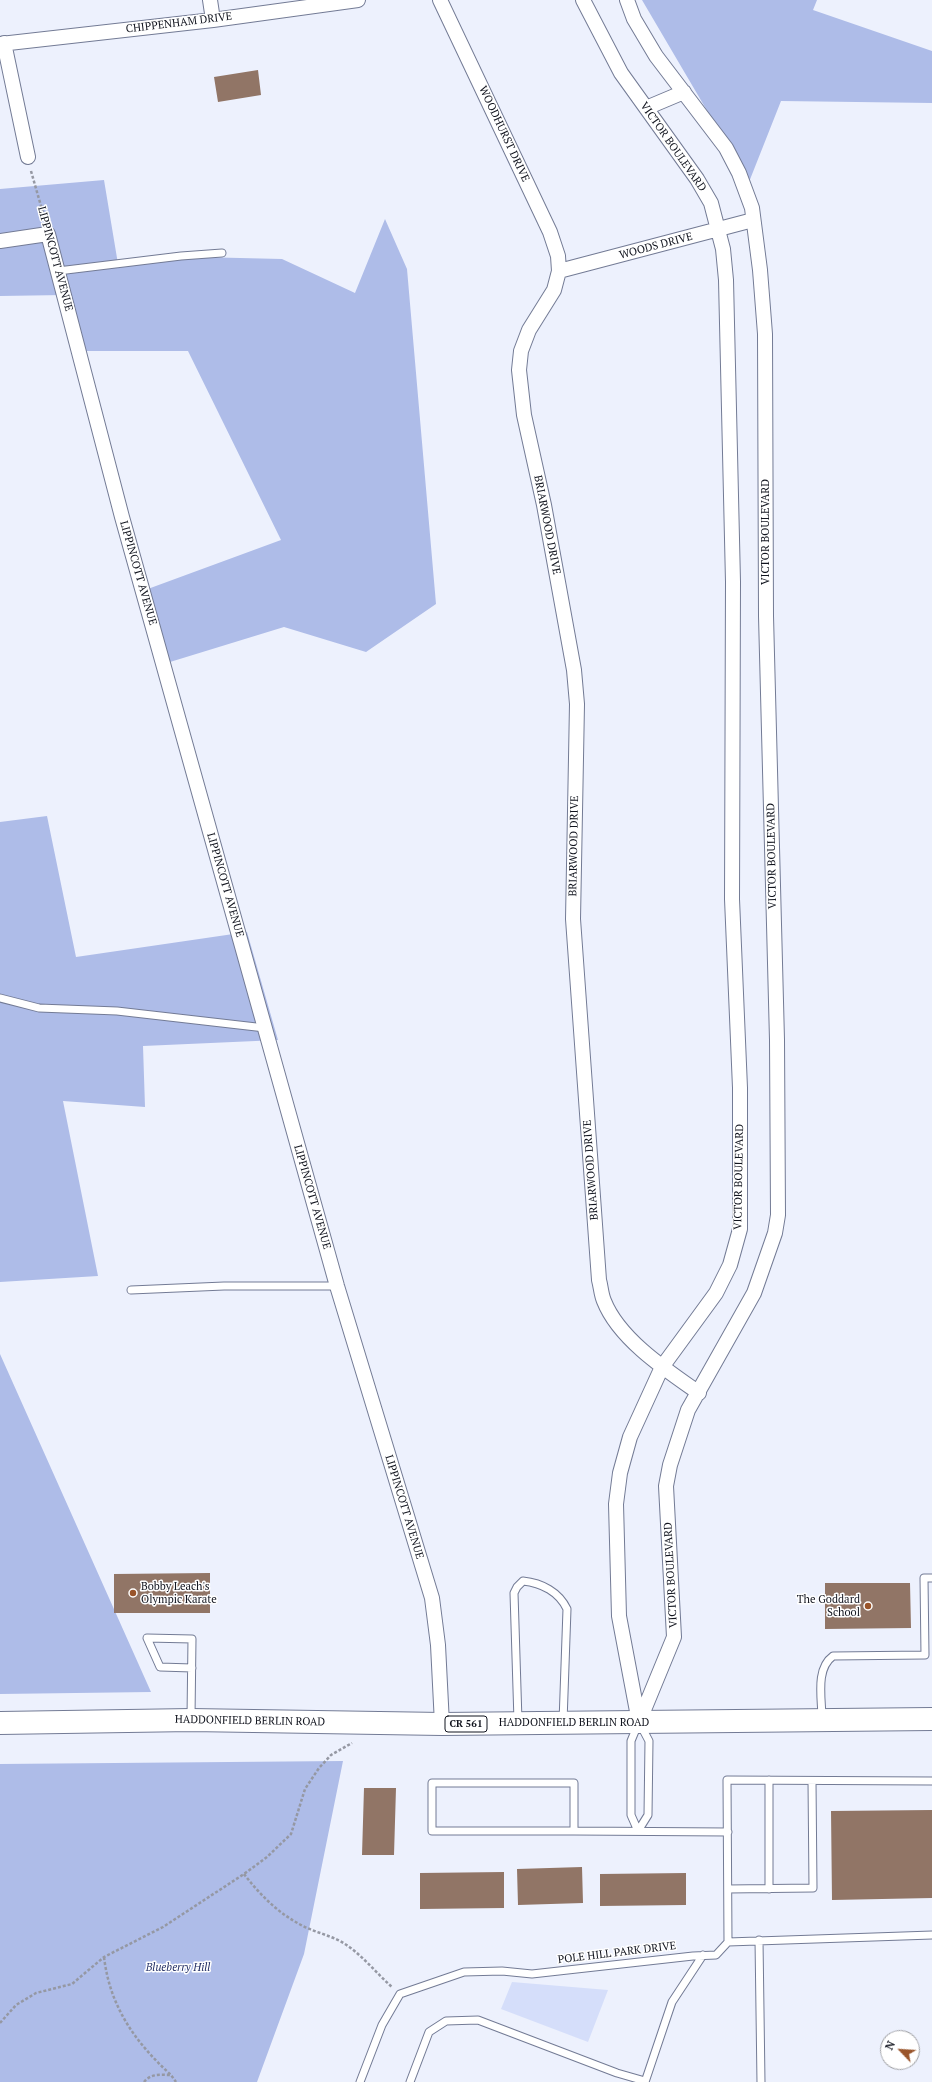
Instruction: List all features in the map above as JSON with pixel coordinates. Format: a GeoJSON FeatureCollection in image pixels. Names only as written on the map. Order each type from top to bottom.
{"type":"FeatureCollection","features":[{"type":"Feature","properties":{"kind":"main road","name":"HADDONFIELD BERLIN ROAD"},"geometry":{"type":"LineString","coordinates":[[0,1723],[191,1720],[442,1724],[932,1719]]}},
{"type":"Feature","properties":{"kind":"street"},"geometry":{"type":"LineString","coordinates":[[210,0],[213,20]]}},
{"type":"Feature","properties":{"kind":"street","name":"CHIPPENHAM DRIVE"},"geometry":{"type":"LineString","coordinates":[[2,44],[213,20],[358,0]]}},
{"type":"Feature","properties":{"kind":"street","name":"WOODHURST DRIVE"},"geometry":{"type":"LineString","coordinates":[[440,0],[550,232],[558,256],[559,271]]}},
{"type":"Feature","properties":{"kind":"street","name":"VICTOR BOULEVARD"},"geometry":{"type":"LineString","coordinates":[[583,0],[621,73],[697,178],[711,203],[719,229],[726,280],[734,582],[732,899],[740,1088],[740,1229],[730,1265],[716,1293],[662,1367],[630,1437],[620,1473],[616,1504],[619,1616],[639,1722]]}},
{"type":"Feature","properties":{"kind":"street","name":"VICTOR BOULEVARD"},"geometry":{"type":"LineString","coordinates":[[627,0],[634,19],[656,56],[726,148],[739,173],[752,208],[760,270],[765,334],[766,616],[777,1040],[778,1215],[775,1233],[754,1292],[699,1393],[688,1410],[670,1466],[666,1486],[674,1637],[639,1722]]}},
{"type":"Feature","properties":{"kind":"street"},"geometry":{"type":"LineString","coordinates":[[2,44],[28,157]]}},
{"type":"Feature","properties":{"kind":"street"},"geometry":{"type":"LineString","coordinates":[[646,108],[684,92]]}},
{"type":"Feature","properties":{"kind":"street","name":"WOODS DRIVE"},"geometry":{"type":"LineString","coordinates":[[559,271],[753,220]]}},
{"type":"Feature","properties":{"kind":"street"},"geometry":{"type":"LineString","coordinates":[[0,241],[48,234]]}},
{"type":"Feature","properties":{"kind":"street","name":"LIPPINCOTT AVENUE"},"geometry":{"type":"LineString","coordinates":[[48,234],[122,517],[337,1286],[432,1598],[438,1645],[442,1724]]}},
{"type":"Feature","properties":{"kind":"street","name":"BRIARWOOD DRIVE"},"geometry":{"type":"LineString","coordinates":[[559,271],[554,290],[529,330],[521,351],[519,370],[524,415],[544,505],[574,670],[577,704],[573,919],[599,1280],[604,1301],[614,1319],[627,1334],[662,1367],[699,1393]]}},
{"type":"Feature","properties":{"kind":"lane"},"geometry":{"type":"LineString","coordinates":[[58,271],[181,256],[222,253]]}},
{"type":"Feature","properties":{"kind":"lane"},"geometry":{"type":"LineString","coordinates":[[0,998],[39,1008],[117,1011],[265,1028]]}},
{"type":"Feature","properties":{"kind":"lane"},"geometry":{"type":"LineString","coordinates":[[132,1290],[224,1286],[337,1286]]}},
{"type":"Feature","properties":{"kind":"lane"},"geometry":{"type":"LineString","coordinates":[[822,1721],[822,1674],[831,1657],[925,1655],[924,1578],[932,1578]]}},
{"type":"Feature","properties":{"kind":"lane"},"geometry":{"type":"LineString","coordinates":[[518,1723],[514,1593],[523,1581],[536,1582],[545,1587],[562,1599],[567,1610],[563,1723]]}},
{"type":"Feature","properties":{"kind":"lane"},"geometry":{"type":"LineString","coordinates":[[191,1720],[192,1668],[192,1638],[148,1638],[160,1667],[192,1668]]}},
{"type":"Feature","properties":{"kind":"lane"},"geometry":{"type":"LineString","coordinates":[[638,1831],[631,1815],[631,1741],[639,1722]]}},
{"type":"Feature","properties":{"kind":"lane"},"geometry":{"type":"LineString","coordinates":[[638,1831],[648,1815],[649,1741],[639,1722]]}},
{"type":"Feature","properties":{"kind":"lane"},"geometry":{"type":"LineString","coordinates":[[932,1781],[728,1780],[728,1942],[932,1935]]}},
{"type":"Feature","properties":{"kind":"lane"},"geometry":{"type":"LineString","coordinates":[[769,1780],[769,1889]]}},
{"type":"Feature","properties":{"kind":"lane"},"geometry":{"type":"LineString","coordinates":[[728,1889],[813,1888],[812,1781]]}},
{"type":"Feature","properties":{"kind":"lane"},"geometry":{"type":"LineString","coordinates":[[574,1831],[574,1783],[432,1783],[432,1831],[728,1832]]}},
{"type":"Feature","properties":{"kind":"lane"},"geometry":{"type":"LineString","coordinates":[[759,1940],[761,2082]]}},
{"type":"Feature","properties":{"kind":"lane","name":"POLE HILL PARK DRIVE"},"geometry":{"type":"LineString","coordinates":[[400,1994],[464,1972],[502,1971],[532,1974],[716,1955],[728,1942]]}},
{"type":"Feature","properties":{"kind":"lane"},"geometry":{"type":"LineString","coordinates":[[410,2082],[429,2032],[446,2021],[478,2020],[616,2073],[645,2081],[672,2002],[703,1956]]}},
{"type":"Feature","properties":{"kind":"lane"},"geometry":{"type":"LineString","coordinates":[[360,2082],[382,2025],[400,1994]]}},
{"type":"Feature","properties":{"kind":"path","name":"LIPPINCOTT AVENUE"},"geometry":{"type":"LineString","coordinates":[[28,157],[48,234]]}},
{"type":"Feature","properties":{"kind":"path"},"geometry":{"type":"LineString","coordinates":[[0,2024],[16,2005],[36,1993],[72,1984],[104,1957],[163,1927],[244,1874],[267,1857],[291,1834],[305,1789],[319,1768],[331,1755],[352,1743]]}},
{"type":"Feature","properties":{"kind":"path"},"geometry":{"type":"LineString","coordinates":[[244,1874],[260,1894],[283,1913],[302,1926],[339,1941],[357,1953],[400,1994]]}},
{"type":"Feature","properties":{"kind":"path"},"geometry":{"type":"LineString","coordinates":[[104,1957],[107,1978],[115,2003],[132,2033],[149,2055],[176,2082]]}},
{"type":"Feature","properties":{"kind":"path"},"geometry":{"type":"LineString","coordinates":[[144,2082],[147,2078],[157,2074],[171,2076]]}},
{"type":"Feature","properties":{"kind":"shaded area"},"geometry":{"type":"Polygon","coordinates":[[[512,1982],[608,1990],[588,2042],[501,2009],[512,1982]]]}},
{"type":"Feature","properties":{"kind":"green space"},"geometry":{"type":"Polygon","coordinates":[[[642,0],[817,0],[813,10],[932,51],[932,103],[781,101],[749,182],[642,0]]]}},
{"type":"Feature","properties":{"kind":"green space"},"geometry":{"type":"Polygon","coordinates":[[[104,180],[118,264],[198,257],[282,259],[355,293],[385,219],[407,269],[436,604],[366,652],[284,627],[170,662],[145,590],[281,540],[188,351],[75,351],[64,295],[0,296],[0,189],[104,180]]]}},
{"type":"Feature","properties":{"kind":"green space"},"geometry":{"type":"Polygon","coordinates":[[[47,816],[76,957],[247,932],[278,1040],[143,1046],[145,1107],[63,1101],[98,1276],[0,1282],[0,822],[47,816]]]}},
{"type":"Feature","properties":{"kind":"green space"},"geometry":{"type":"Polygon","coordinates":[[[0,1354],[151,1692],[0,1694],[0,1354]]]}},
{"type":"Feature","properties":{"kind":"green space","name":"Blueberry Hill"},"geometry":{"type":"Polygon","coordinates":[[[343,1761],[304,1954],[257,2082],[0,2082],[0,1764],[343,1761]]]}},
{"type":"Feature","properties":{"kind":"building"},"geometry":{"type":"Polygon","coordinates":[[[258,70],[261,95],[218,102],[214,77],[258,70]]]}},
{"type":"Feature","properties":{"kind":"building"},"geometry":{"type":"Polygon","coordinates":[[[210,1573],[210,1613],[114,1613],[114,1574],[210,1573]]]}},
{"type":"Feature","properties":{"kind":"building","name":"The Goddard School"},"geometry":{"type":"Polygon","coordinates":[[[825,1583],[910,1583],[911,1628],[825,1629],[825,1583]]]}},
{"type":"Feature","properties":{"kind":"building"},"geometry":{"type":"Polygon","coordinates":[[[364,1788],[396,1788],[394,1855],[362,1855],[364,1788]]]}},
{"type":"Feature","properties":{"kind":"building"},"geometry":{"type":"Polygon","coordinates":[[[932,1810],[932,1898],[832,1900],[831,1811],[932,1810]]]}},
{"type":"Feature","properties":{"kind":"building"},"geometry":{"type":"Polygon","coordinates":[[[582,1867],[583,1903],[518,1905],[517,1869],[582,1867]]]}},
{"type":"Feature","properties":{"kind":"building"},"geometry":{"type":"Polygon","coordinates":[[[504,1872],[504,1908],[420,1909],[420,1873],[504,1872]]]}},
{"type":"Feature","properties":{"kind":"building"},"geometry":{"type":"Polygon","coordinates":[[[686,1873],[686,1905],[600,1906],[600,1874],[686,1873]]]}},
{"type":"Feature","properties":{"kind":"place","name":"Bobby Leach's Olympic Karate"},"geometry":{"type":"Point","coordinates":[133,1593]}},
{"type":"Feature","properties":{"kind":"place","name":"The Goddard School"},"geometry":{"type":"Point","coordinates":[868,1606]}}]}
